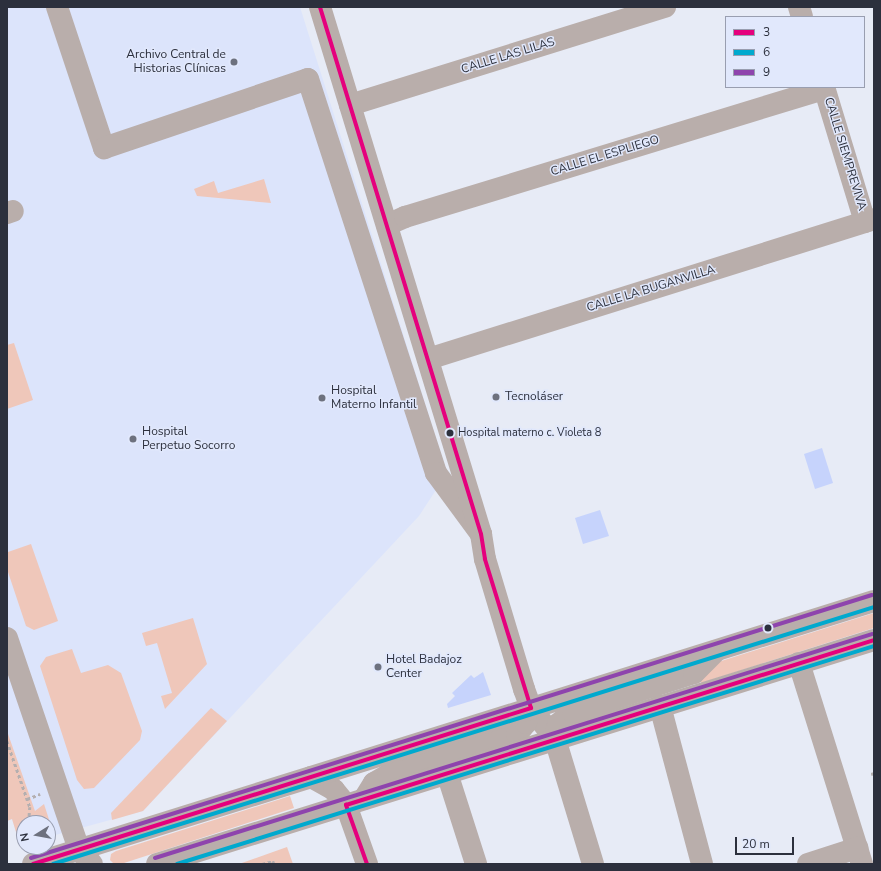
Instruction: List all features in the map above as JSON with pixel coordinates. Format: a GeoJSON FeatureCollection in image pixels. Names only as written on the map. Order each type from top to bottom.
{"type":"FeatureCollection","features":[{"type":"Feature","properties":{"kind":"street"},"geometry":{"type":"LineString","coordinates":[[57,7],[104,148],[309,84],[342,80]]}},
{"type":"Feature","properties":{"kind":"street"},"geometry":{"type":"LineString","coordinates":[[320,7],[481,534],[484,559],[531,708],[556,739]]}},
{"type":"Feature","properties":{"kind":"street","name":"CALLE LAS LILAS"},"geometry":{"type":"LineString","coordinates":[[350,105],[665,7]]}},
{"type":"Feature","properties":{"kind":"street"},"geometry":{"type":"LineString","coordinates":[[309,84],[436,473],[481,534]]}},
{"type":"Feature","properties":{"kind":"street","name":"CALLE SIEMPREVIVA"},"geometry":{"type":"LineString","coordinates":[[824,88],[870,220]]}},
{"type":"Feature","properties":{"kind":"street","name":"CALLE EL ESPLIEGO"},"geometry":{"type":"LineString","coordinates":[[387,225],[405,217],[824,88]]}},
{"type":"Feature","properties":{"kind":"street","name":"CALLE LA BUGANVILLA"},"geometry":{"type":"LineString","coordinates":[[428,358],[870,220]]}},
{"type":"Feature","properties":{"kind":"street"},"geometry":{"type":"LineString","coordinates":[[33,864],[86,857],[312,777],[874,601]]}},
{"type":"Feature","properties":{"kind":"street"},"geometry":{"type":"LineString","coordinates":[[7,638],[86,857]]}},
{"type":"Feature","properties":{"kind":"street"},"geometry":{"type":"LineString","coordinates":[[158,864],[874,640]]}},
{"type":"Feature","properties":{"kind":"street"},"geometry":{"type":"LineString","coordinates":[[593,864],[556,739],[555,729],[567,715],[694,674],[716,650]]}},
{"type":"Feature","properties":{"kind":"street"},"geometry":{"type":"LineString","coordinates":[[799,663],[860,856],[808,864]]}},
{"type":"Feature","properties":{"kind":"street"},"geometry":{"type":"LineString","coordinates":[[660,706],[702,864]]}},
{"type":"Feature","properties":{"kind":"street"},"geometry":{"type":"LineString","coordinates":[[355,802],[374,783],[388,775],[517,734],[526,723],[531,708]]}},
{"type":"Feature","properties":{"kind":"street"},"geometry":{"type":"LineString","coordinates":[[447,773],[476,864]]}},
{"type":"Feature","properties":{"kind":"street"},"geometry":{"type":"LineString","coordinates":[[312,777],[355,802],[367,864]]}},
{"type":"Feature","properties":{"kind":"path"},"geometry":{"type":"LineString","coordinates":[[7,741],[30,807],[30,815]]}},
{"type":"Feature","properties":{"kind":"path"},"geometry":{"type":"LineString","coordinates":[[262,864],[273,861],[274,864]]}},
{"type":"Feature","properties":{"kind":"shaded area"},"geometry":{"type":"Polygon","coordinates":[[[7,7],[300,7],[447,473],[419,516],[143,811],[56,835],[56,815],[16,815],[16,832],[12,819],[7,821],[7,7]]]}},
{"type":"Feature","properties":{"kind":"shaded area"},"geometry":{"type":"Polygon","coordinates":[[[264,179],[271,203],[197,196],[194,189],[214,181],[218,193],[264,179]]]}},
{"type":"Feature","properties":{"kind":"shaded area"},"geometry":{"type":"Polygon","coordinates":[[[14,343],[33,400],[7,409],[7,345],[14,343]]]}},
{"type":"Feature","properties":{"kind":"shaded area"},"geometry":{"type":"Polygon","coordinates":[[[31,544],[58,621],[34,630],[26,626],[7,569],[8,552],[31,544]]]}},
{"type":"Feature","properties":{"kind":"shaded area"},"geometry":{"type":"Polygon","coordinates":[[[874,613],[874,628],[701,683],[700,679],[715,663],[874,613]]]}},
{"type":"Feature","properties":{"kind":"shaded area"},"geometry":{"type":"Polygon","coordinates":[[[193,618],[207,664],[165,709],[161,696],[172,693],[157,643],[146,646],[142,633],[193,618]]]}},
{"type":"Feature","properties":{"kind":"shaded area"},"geometry":{"type":"Polygon","coordinates":[[[72,649],[81,673],[108,665],[121,673],[142,731],[140,740],[94,788],[84,789],[77,780],[40,666],[46,657],[72,649]]]}},
{"type":"Feature","properties":{"kind":"shaded area"},"geometry":{"type":"Polygon","coordinates":[[[211,708],[227,721],[143,811],[112,820],[111,813],[211,708]]]}},
{"type":"Feature","properties":{"kind":"shaded area"},"geometry":{"type":"Polygon","coordinates":[[[7,731],[35,811],[44,804],[48,815],[16,815],[16,832],[12,819],[7,821],[7,731]]]}},
{"type":"Feature","properties":{"kind":"shaded area"},"geometry":{"type":"Polygon","coordinates":[[[290,796],[294,808],[121,864],[114,864],[110,860],[111,854],[116,851],[290,796]]]}},
{"type":"Feature","properties":{"kind":"shaded area"},"geometry":{"type":"Polygon","coordinates":[[[287,847],[293,864],[239,864],[287,847]]]}},
{"type":"Feature","properties":{"kind":"water"},"geometry":{"type":"Polygon","coordinates":[[[822,448],[833,483],[815,489],[804,454],[822,448]]]}},
{"type":"Feature","properties":{"kind":"water"},"geometry":{"type":"Polygon","coordinates":[[[600,510],[609,536],[583,544],[575,518],[600,510]]]}},
{"type":"Feature","properties":{"kind":"water"},"geometry":{"type":"Polygon","coordinates":[[[483,672],[491,695],[448,708],[447,704],[455,696],[452,693],[471,675],[474,678],[483,672]]]}},
{"type":"Feature","properties":{"kind":"transit line","name":"3"},"geometry":{"type":"LineString","coordinates":[[33,864],[531,708],[485,559],[481,534],[320,7]]}},
{"type":"Feature","properties":{"kind":"transit line","name":"9"},"geometry":{"type":"LineString","coordinates":[[31,858],[872,595]]}},
{"type":"Feature","properties":{"kind":"transit line","name":"6"},"geometry":{"type":"LineString","coordinates":[[53,864],[874,607]]}},
{"type":"Feature","properties":{"kind":"transit line","name":"9"},"geometry":{"type":"LineString","coordinates":[[155,858],[872,634]]}},
{"type":"Feature","properties":{"kind":"transit line","name":"3"},"geometry":{"type":"LineString","coordinates":[[367,864],[346,805],[874,640]]}},
{"type":"Feature","properties":{"kind":"transit line","name":"6"},"geometry":{"type":"LineString","coordinates":[[177,864],[874,646]]}},
{"type":"Feature","properties":{"kind":"place","name":"Archivo Central de Historias Clínicas"},"geometry":{"type":"Point","coordinates":[234,62]}},
{"type":"Feature","properties":{"kind":"place","name":"Tecnoláser"},"geometry":{"type":"Point","coordinates":[496,397]}},
{"type":"Feature","properties":{"kind":"place","name":"Hospital Materno Infantil"},"geometry":{"type":"Point","coordinates":[322,398]}},
{"type":"Feature","properties":{"kind":"place","name":"Hospital materno c. Violeta 8"},"geometry":{"type":"Point","coordinates":[450,433]}},
{"type":"Feature","properties":{"kind":"place","name":"Hospital Perpetuo Socorro"},"geometry":{"type":"Point","coordinates":[133,439]}},
{"type":"Feature","properties":{"kind":"place","name":"Hotel Badajoz Center"},"geometry":{"type":"Point","coordinates":[378,667]}}]}
